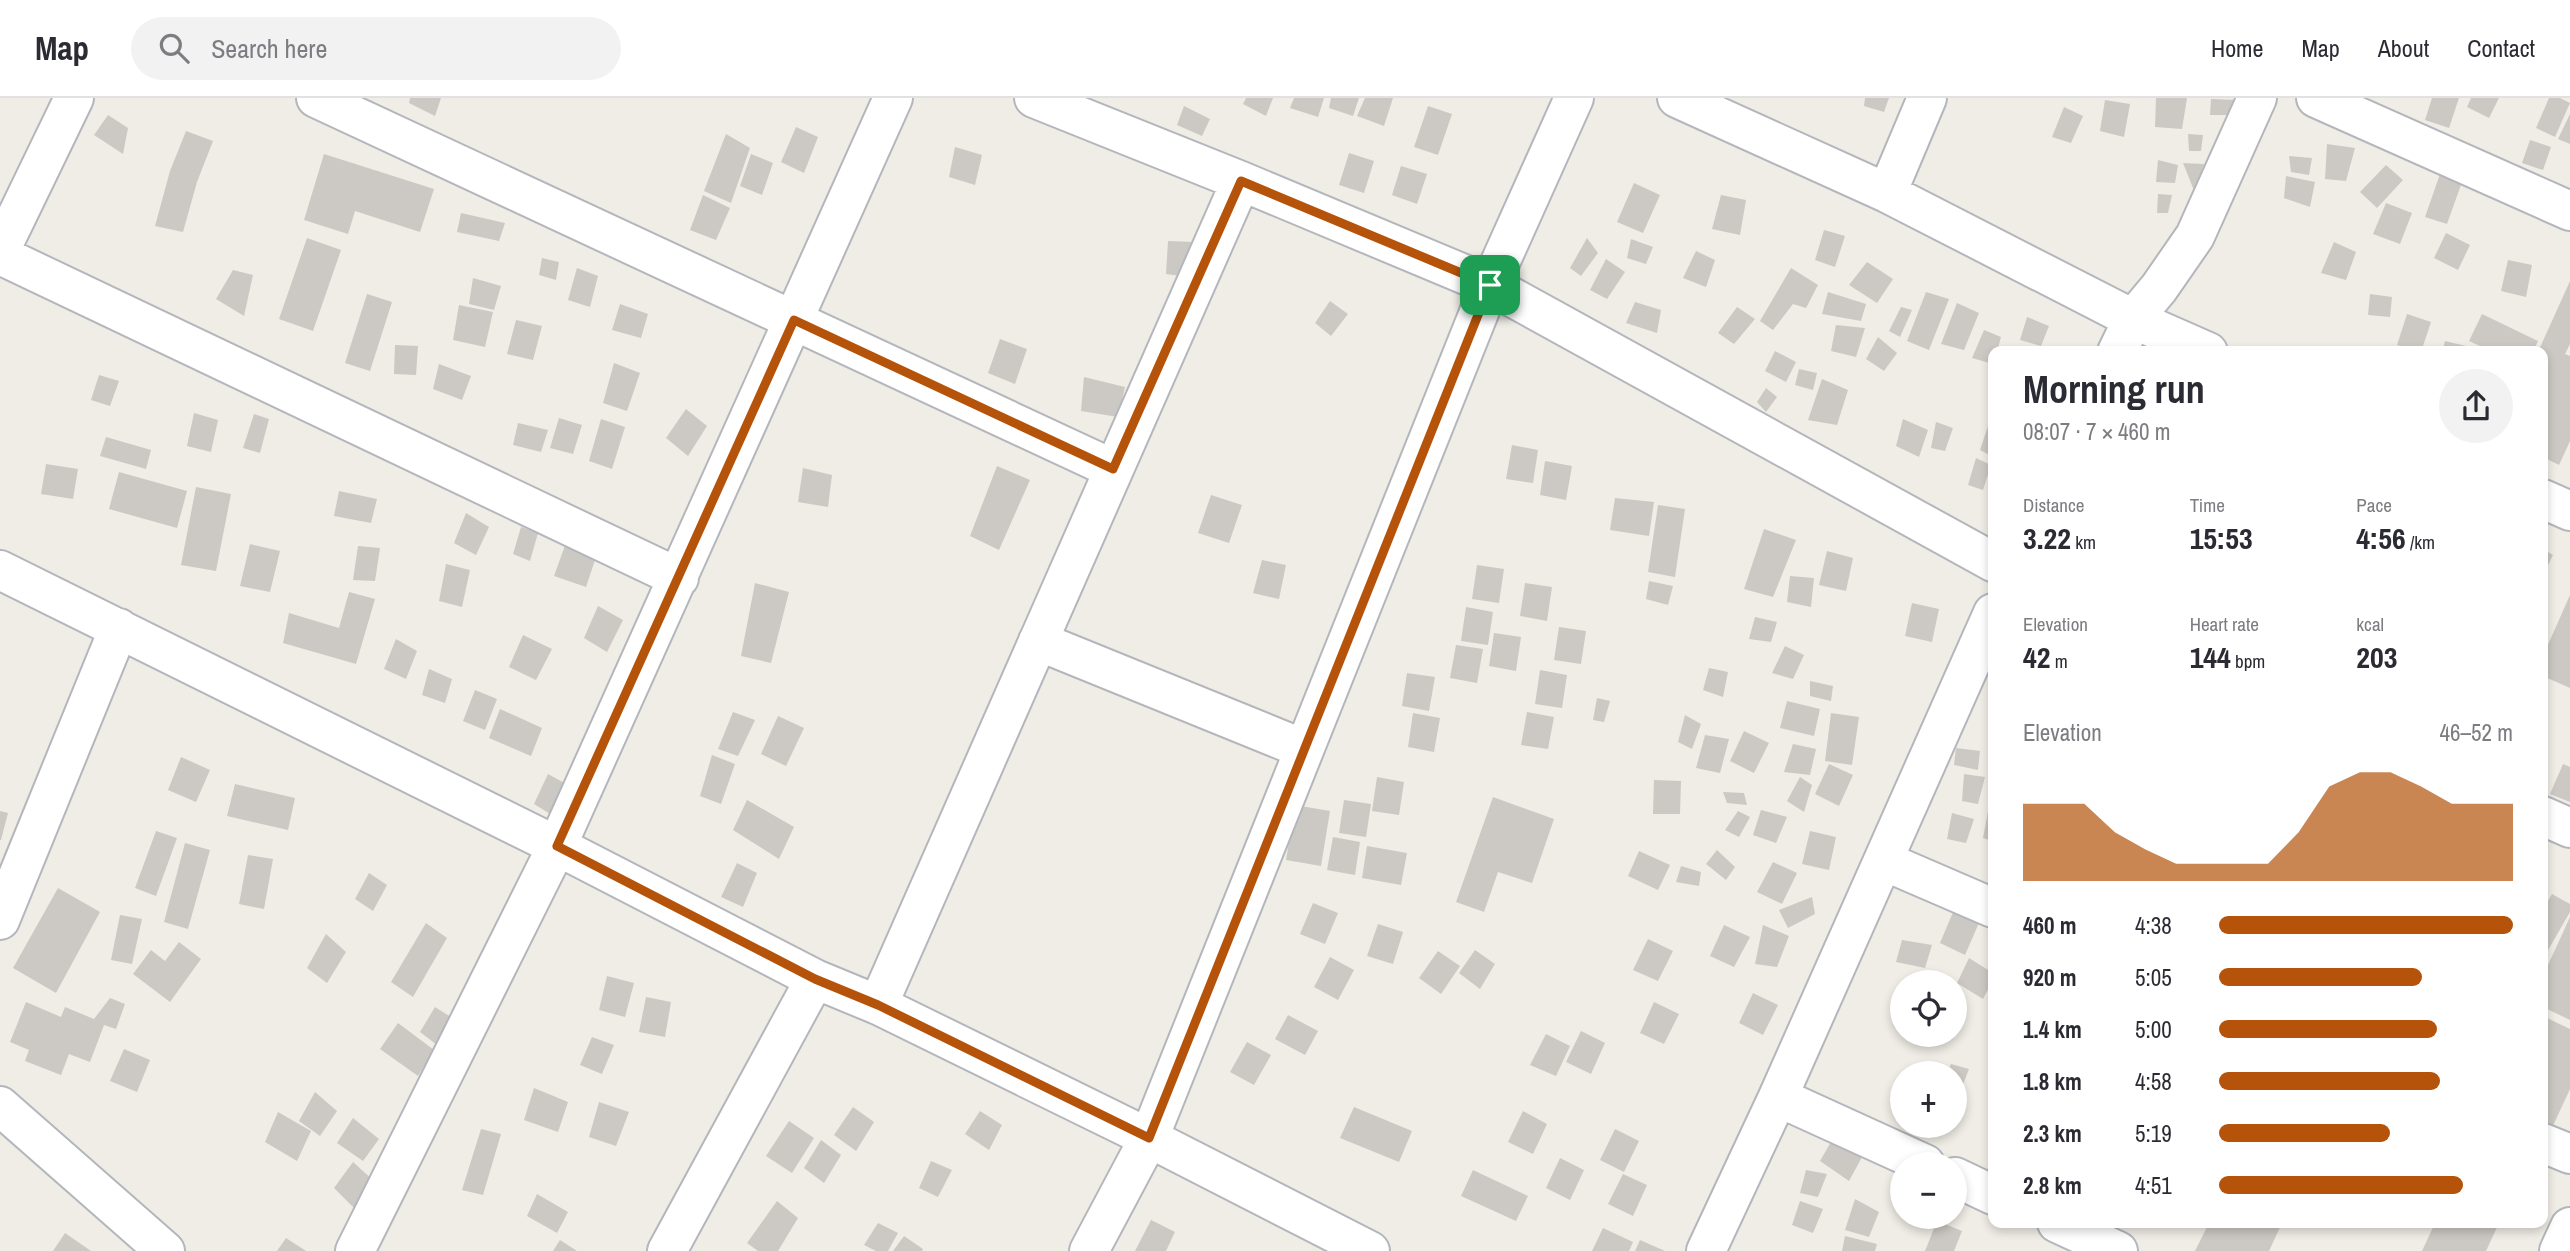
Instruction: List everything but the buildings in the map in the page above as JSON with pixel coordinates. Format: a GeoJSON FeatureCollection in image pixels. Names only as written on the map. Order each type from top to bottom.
{"type":"FeatureCollection","features":[{"type":"Feature","properties":{"kind":"street"},"geometry":{"type":"LineString","coordinates":[[74,98],[0,253],[679,578]]}},
{"type":"Feature","properties":{"kind":"street"},"geometry":{"type":"LineString","coordinates":[[316,98],[1113,469]]}},
{"type":"Feature","properties":{"kind":"street"},"geometry":{"type":"LineString","coordinates":[[355,1251],[557,846],[893,98]]}},
{"type":"Feature","properties":{"kind":"street"},"geometry":{"type":"LineString","coordinates":[[1034,98],[1490,285],[1988,559]]}},
{"type":"Feature","properties":{"kind":"street"},"geometry":{"type":"LineString","coordinates":[[1088,1251],[1149,1138],[1490,285],[1574,98]]}},
{"type":"Feature","properties":{"kind":"street"},"geometry":{"type":"LineString","coordinates":[[1677,98],[1887,193],[2125,335],[2179,346]]}},
{"type":"Feature","properties":{"kind":"street"},"geometry":{"type":"LineString","coordinates":[[1887,193],[1927,98]]}},
{"type":"Feature","properties":{"kind":"street"},"geometry":{"type":"LineString","coordinates":[[2125,335],[2195,236],[2257,98]]}},
{"type":"Feature","properties":{"kind":"street"},"geometry":{"type":"LineString","coordinates":[[2316,98],[2570,211]]}},
{"type":"Feature","properties":{"kind":"street"},"geometry":{"type":"LineString","coordinates":[[878,1005],[1241,181]]}},
{"type":"Feature","properties":{"kind":"street"},"geometry":{"type":"LineString","coordinates":[[2548,501],[2570,511]]}},
{"type":"Feature","properties":{"kind":"street"},"geometry":{"type":"LineString","coordinates":[[0,570],[557,846],[815,979],[878,1005],[1149,1138],[1370,1251]]}},
{"type":"Feature","properties":{"kind":"street"},"geometry":{"type":"LineString","coordinates":[[1706,1251],[1778,1097],[1988,623]]}},
{"type":"Feature","properties":{"kind":"street"},"geometry":{"type":"LineString","coordinates":[[0,920],[119,628]]}},
{"type":"Feature","properties":{"kind":"street"},"geometry":{"type":"LineString","coordinates":[[1038,641],[1304,749]]}},
{"type":"Feature","properties":{"kind":"street"},"geometry":{"type":"LineString","coordinates":[[2548,818],[2570,828]]}},
{"type":"Feature","properties":{"kind":"street"},"geometry":{"type":"LineString","coordinates":[[1884,861],[1988,906]]}},
{"type":"Feature","properties":{"kind":"street"},"geometry":{"type":"LineString","coordinates":[[667,1251],[815,979]]}},
{"type":"Feature","properties":{"kind":"street"},"geometry":{"type":"LineString","coordinates":[[1778,1097],[1899,1152]]}},
{"type":"Feature","properties":{"kind":"street"},"geometry":{"type":"LineString","coordinates":[[0,1106],[165,1251]]}},
{"type":"Feature","properties":{"kind":"street"},"geometry":{"type":"LineString","coordinates":[[2548,1145],[2570,1154]]}},
{"type":"Feature","properties":{"kind":"street"},"geometry":{"type":"LineString","coordinates":[[1967,1183],[1988,1193]]}},
{"type":"Feature","properties":{"kind":"street"},"geometry":{"type":"LineString","coordinates":[[2559,1251],[2570,1227]]}},
{"type":"Feature","properties":{"kind":"street"},"geometry":{"type":"LineString","coordinates":[[2068,1228],[2118,1251]]}},
{"type":"Feature","properties":{"kind":"route"},"geometry":{"type":"LineString","coordinates":[[1241,181],[1490,285],[1149,1138],[878,1005],[815,979],[557,846],[794,320],[1113,469],[1241,181]]}}]}
